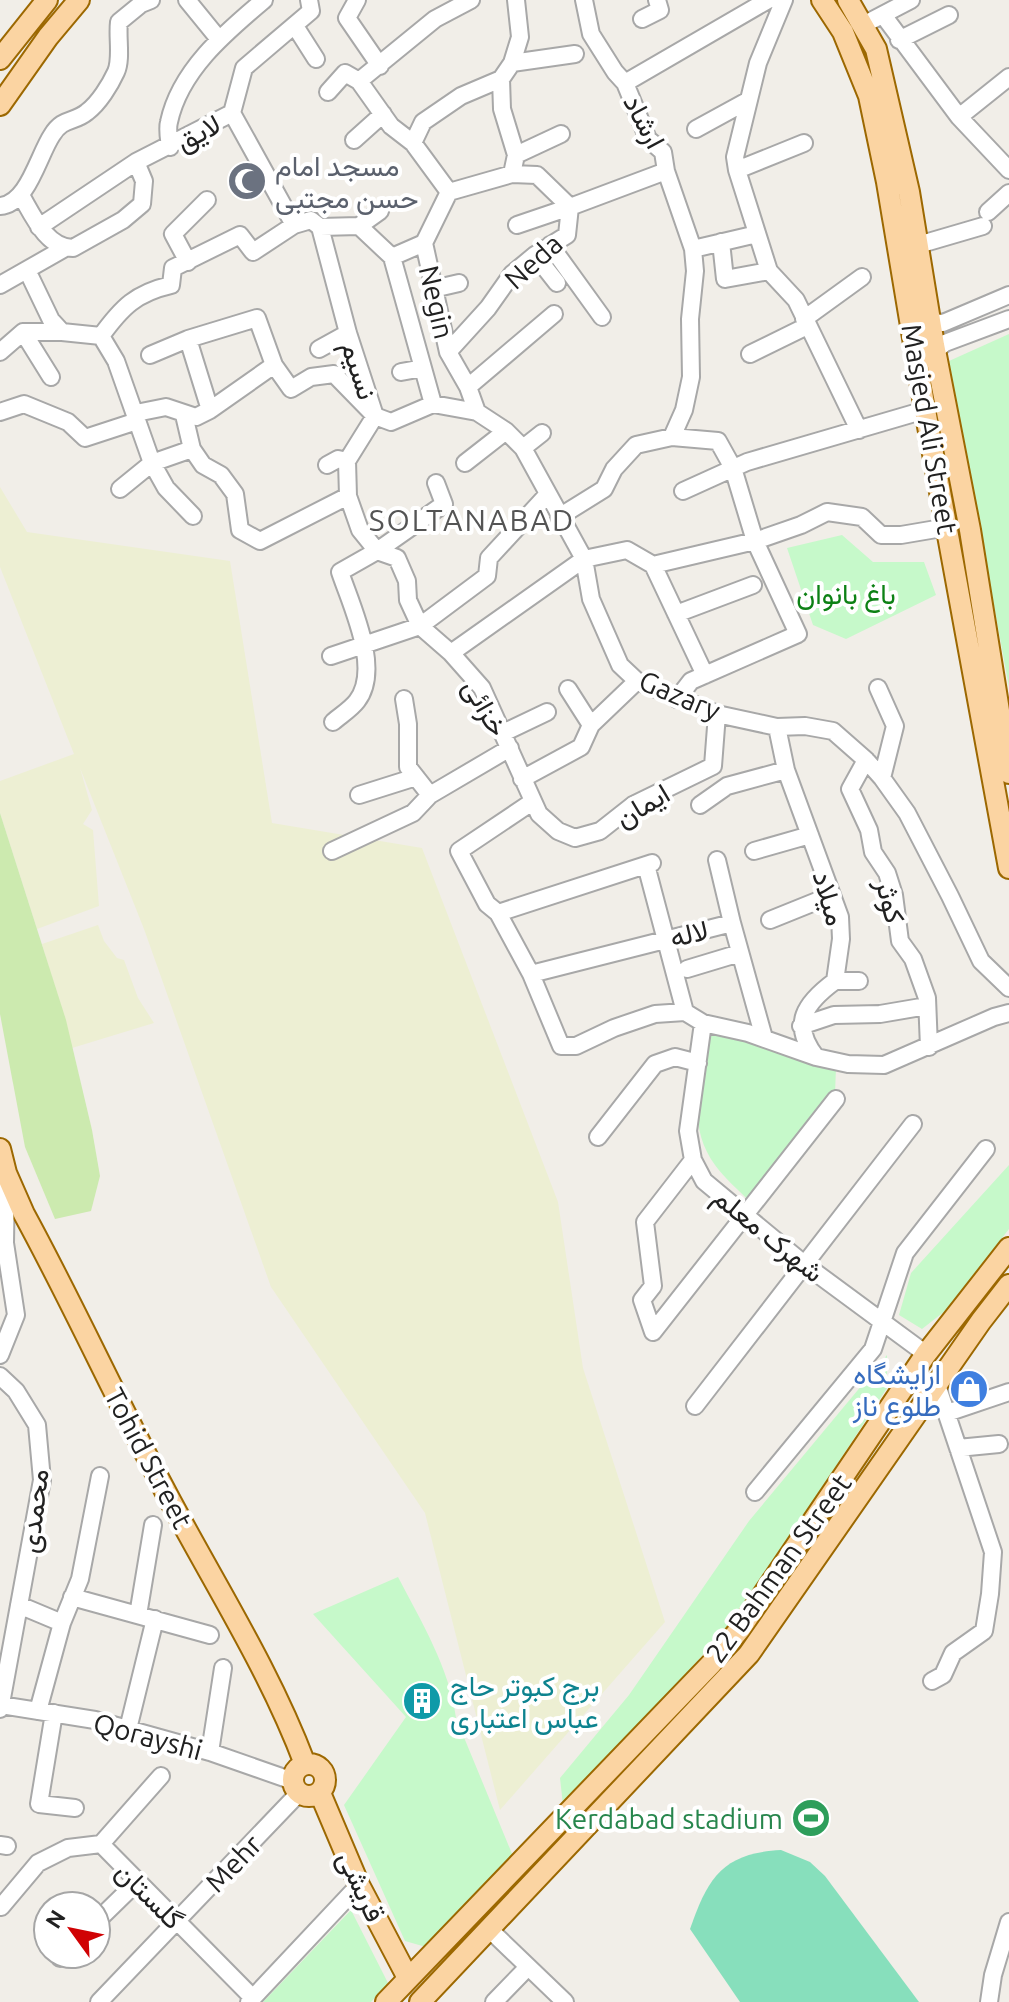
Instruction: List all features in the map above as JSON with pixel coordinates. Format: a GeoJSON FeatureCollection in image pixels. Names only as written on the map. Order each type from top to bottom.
{"type":"FeatureCollection","features":[{"type":"Feature","properties":{"kind":"main road"},"geometry":{"type":"LineString","coordinates":[[0,59],[47,0]]}},
{"type":"Feature","properties":{"kind":"main road"},"geometry":{"type":"LineString","coordinates":[[0,105],[48,37],[79,0]]}},
{"type":"Feature","properties":{"kind":"main road","name":"Masjed Ali Street"},"geometry":{"type":"LineString","coordinates":[[822,0],[843,32],[869,96],[948,527],[992,732],[1009,773]]}},
{"type":"Feature","properties":{"kind":"main road","name":"Masjed Ali Street"},"geometry":{"type":"LineString","coordinates":[[848,0],[876,49],[909,192],[935,351],[970,530],[1009,868]]}},
{"type":"Feature","properties":{"kind":"main road","name":"Tohid Street"},"geometry":{"type":"LineString","coordinates":[[0,1149],[6,1173],[40,1244],[163,1488],[248,1639],[287,1717],[304,1783]]}},
{"type":"Feature","properties":{"kind":"main road","name":"22 Bahman Street"},"geometry":{"type":"LineString","coordinates":[[386,2002],[701,1675],[740,1629],[926,1354],[1009,1248]]}},
{"type":"Feature","properties":{"kind":"main road","name":"22 Bahman Street"},"geometry":{"type":"LineString","coordinates":[[420,2002],[756,1644],[1009,1285]]}},
{"type":"Feature","properties":{"kind":"main road"},"geometry":{"type":"LineString","coordinates":[[740,1629],[756,1644]]}},
{"type":"Feature","properties":{"kind":"main road","name":"قریشی"},"geometry":{"type":"LineString","coordinates":[[304,1783],[408,1978]]}},
{"type":"Feature","properties":{"kind":"street"},"geometry":{"type":"LineString","coordinates":[[0,206],[22,197],[45,146],[59,124],[87,113],[104,93],[118,68],[119,22],[151,0]]}},
{"type":"Feature","properties":{"kind":"street"},"geometry":{"type":"LineString","coordinates":[[187,0],[218,38]]}},
{"type":"Feature","properties":{"kind":"street"},"geometry":{"type":"LineString","coordinates":[[170,147],[168,123],[182,88],[218,38],[264,0]]}},
{"type":"Feature","properties":{"kind":"street","name":"لایق"},"geometry":{"type":"LineString","coordinates":[[39,227],[136,162],[232,113],[244,68],[311,11],[309,0]]}},
{"type":"Feature","properties":{"kind":"street"},"geometry":{"type":"LineString","coordinates":[[357,0],[347,18],[380,66]]}},
{"type":"Feature","properties":{"kind":"street"},"geometry":{"type":"LineString","coordinates":[[359,81],[435,19],[471,0]]}},
{"type":"Feature","properties":{"kind":"street"},"geometry":{"type":"LineString","coordinates":[[413,143],[423,122],[461,96],[501,79],[512,63],[520,37],[516,0]]}},
{"type":"Feature","properties":{"kind":"street","name":"ارشاد"},"geometry":{"type":"LineString","coordinates":[[584,0],[591,34],[625,83],[648,139],[663,152],[666,171],[693,249],[691,377],[684,410],[672,437]]}},
{"type":"Feature","properties":{"kind":"street"},"geometry":{"type":"LineString","coordinates":[[642,19],[660,10],[657,0]]}},
{"type":"Feature","properties":{"kind":"street"},"geometry":{"type":"LineString","coordinates":[[625,83],[768,0]]}},
{"type":"Feature","properties":{"kind":"street"},"geometry":{"type":"LineString","coordinates":[[784,0],[758,63],[735,157],[737,170],[769,271],[796,300],[859,430]]}},
{"type":"Feature","properties":{"kind":"street"},"geometry":{"type":"LineString","coordinates":[[863,25],[911,0]]}},
{"type":"Feature","properties":{"kind":"street"},"geometry":{"type":"LineString","coordinates":[[883,15],[959,117],[1009,170]]}},
{"type":"Feature","properties":{"kind":"street"},"geometry":{"type":"LineString","coordinates":[[899,40],[949,15]]}},
{"type":"Feature","properties":{"kind":"street"},"geometry":{"type":"LineString","coordinates":[[295,26],[316,59]]}},
{"type":"Feature","properties":{"kind":"street"},"geometry":{"type":"LineString","coordinates":[[512,63],[575,54]]}},
{"type":"Feature","properties":{"kind":"street"},"geometry":{"type":"LineString","coordinates":[[328,92],[345,73],[359,81],[391,126],[413,143],[449,192],[512,174],[537,175],[570,207],[517,225]]}},
{"type":"Feature","properties":{"kind":"street"},"geometry":{"type":"LineString","coordinates":[[959,117],[1009,77]]}},
{"type":"Feature","properties":{"kind":"street"},"geometry":{"type":"LineString","coordinates":[[501,79],[502,109],[516,155],[512,174]]}},
{"type":"Feature","properties":{"kind":"street"},"geometry":{"type":"LineString","coordinates":[[696,129],[749,100]]}},
{"type":"Feature","properties":{"kind":"street","name":"نسیم"},"geometry":{"type":"LineString","coordinates":[[232,113],[308,224],[348,333],[375,416],[347,461]]}},
{"type":"Feature","properties":{"kind":"street"},"geometry":{"type":"LineString","coordinates":[[354,140],[383,114]]}},
{"type":"Feature","properties":{"kind":"street"},"geometry":{"type":"LineString","coordinates":[[516,155],[561,134]]}},
{"type":"Feature","properties":{"kind":"street"},"geometry":{"type":"LineString","coordinates":[[737,170],[804,143]]}},
{"type":"Feature","properties":{"kind":"street"},"geometry":{"type":"LineString","coordinates":[[22,197],[39,227],[56,244],[73,248],[123,220],[142,204],[144,181],[136,162]]}},
{"type":"Feature","properties":{"kind":"street","name":"Neda"},"geometry":{"type":"LineString","coordinates":[[448,352],[488,308],[512,274],[567,235],[570,207],[666,171]]}},
{"type":"Feature","properties":{"kind":"street","name":"Negin"},"geometry":{"type":"LineString","coordinates":[[449,192],[424,243],[448,352],[468,387],[477,412]]}},
{"type":"Feature","properties":{"kind":"street"},"geometry":{"type":"LineString","coordinates":[[918,245],[985,219],[1009,193]]}},
{"type":"Feature","properties":{"kind":"street"},"geometry":{"type":"LineString","coordinates":[[188,262],[173,234],[207,200]]}},
{"type":"Feature","properties":{"kind":"street"},"geometry":{"type":"LineString","coordinates":[[101,336],[124,307],[147,291],[171,285],[173,268],[240,235],[253,252],[308,224],[359,226],[380,211]]}},
{"type":"Feature","properties":{"kind":"street"},"geometry":{"type":"LineString","coordinates":[[150,355],[188,339],[257,318],[274,365],[291,389],[311,377],[334,374],[375,416],[391,422],[433,404],[392,257],[359,226]]}},
{"type":"Feature","properties":{"kind":"street"},"geometry":{"type":"LineString","coordinates":[[693,249],[757,234]]}},
{"type":"Feature","properties":{"kind":"street"},"geometry":{"type":"LineString","coordinates":[[721,242],[725,279],[769,271]]}},
{"type":"Feature","properties":{"kind":"street"},"geometry":{"type":"LineString","coordinates":[[392,257],[424,243]]}},
{"type":"Feature","properties":{"kind":"street"},"geometry":{"type":"LineString","coordinates":[[550,245],[602,317]]}},
{"type":"Feature","properties":{"kind":"street"},"geometry":{"type":"LineString","coordinates":[[0,285],[65,248]]}},
{"type":"Feature","properties":{"kind":"street"},"geometry":{"type":"LineString","coordinates":[[535,255],[557,283]]}},
{"type":"Feature","properties":{"kind":"street"},"geometry":{"type":"LineString","coordinates":[[27,270],[51,320],[62,332]]}},
{"type":"Feature","properties":{"kind":"street"},"geometry":{"type":"LineString","coordinates":[[750,354],[806,323],[862,277]]}},
{"type":"Feature","properties":{"kind":"street"},"geometry":{"type":"LineString","coordinates":[[433,289],[459,283]]}},
{"type":"Feature","properties":{"kind":"street"},"geometry":{"type":"LineString","coordinates":[[930,322],[943,323],[1009,295]]}},
{"type":"Feature","properties":{"kind":"street"},"geometry":{"type":"LineString","coordinates":[[468,387],[554,314]]}},
{"type":"Feature","properties":{"kind":"street"},"geometry":{"type":"LineString","coordinates":[[935,351],[945,343],[1009,319]]}},
{"type":"Feature","properties":{"kind":"street"},"geometry":{"type":"LineString","coordinates":[[0,352],[23,332],[101,336]]}},
{"type":"Feature","properties":{"kind":"street"},"geometry":{"type":"LineString","coordinates":[[23,332],[51,377]]}},
{"type":"Feature","properties":{"kind":"street"},"geometry":{"type":"LineString","coordinates":[[319,349],[348,333]]}},
{"type":"Feature","properties":{"kind":"street"},"geometry":{"type":"LineString","coordinates":[[101,336],[116,361],[152,463],[166,488],[193,516]]}},
{"type":"Feature","properties":{"kind":"street"},"geometry":{"type":"LineString","coordinates":[[188,339],[210,410]]}},
{"type":"Feature","properties":{"kind":"street"},"geometry":{"type":"LineString","coordinates":[[0,412],[24,404],[68,422],[85,438],[166,407],[196,417],[274,365]]}},
{"type":"Feature","properties":{"kind":"street"},"geometry":{"type":"LineString","coordinates":[[401,372],[423,368]]}},
{"type":"Feature","properties":{"kind":"street","name":"Gazary"},"geometry":{"type":"LineString","coordinates":[[433,404],[477,412],[506,431],[523,448],[584,559],[591,599],[620,665],[637,681],[717,714],[777,727],[805,726],[833,731],[866,760],[907,813],[981,961],[1009,988]]}},
{"type":"Feature","properties":{"kind":"street"},"geometry":{"type":"LineString","coordinates":[[683,491],[733,468],[925,410]]}},
{"type":"Feature","properties":{"kind":"street"},"geometry":{"type":"LineString","coordinates":[[184,415],[192,449],[203,465],[221,475],[235,494],[240,530],[260,541],[348,496]]}},
{"type":"Feature","properties":{"kind":"street"},"geometry":{"type":"LineString","coordinates":[[465,463],[506,431]]}},
{"type":"Feature","properties":{"kind":"street"},"geometry":{"type":"LineString","coordinates":[[523,448],[542,433]]}},
{"type":"Feature","properties":{"kind":"street"},"geometry":{"type":"LineString","coordinates":[[559,517],[604,489],[614,469],[636,445],[672,437],[718,441],[733,468],[755,541],[798,634],[691,681],[677,699]]}},
{"type":"Feature","properties":{"kind":"street"},"geometry":{"type":"LineString","coordinates":[[120,489],[152,463],[192,449]]}},
{"type":"Feature","properties":{"kind":"street"},"geometry":{"type":"LineString","coordinates":[[327,465],[338,459],[347,461],[348,496],[360,530],[377,551],[397,558],[407,581],[408,600],[420,626]]}},
{"type":"Feature","properties":{"kind":"street"},"geometry":{"type":"LineString","coordinates":[[333,722],[357,703],[365,687],[364,645],[340,572],[377,551],[444,504],[436,483]]}},
{"type":"Feature","properties":{"kind":"street"},"geometry":{"type":"LineString","coordinates":[[331,656],[420,626],[487,576],[489,558],[548,494]]}},
{"type":"Feature","properties":{"kind":"street"},"geometry":{"type":"LineString","coordinates":[[653,565],[755,541],[827,512],[862,517],[881,535],[948,527]]}},
{"type":"Feature","properties":{"kind":"street"},"geometry":{"type":"LineString","coordinates":[[451,653],[584,559],[627,550],[653,565],[705,675]]}},
{"type":"Feature","properties":{"kind":"street"},"geometry":{"type":"LineString","coordinates":[[676,614],[753,585]]}},
{"type":"Feature","properties":{"kind":"street","name":"خزائی"},"geometry":{"type":"LineString","coordinates":[[420,626],[451,653],[482,688],[532,802]]}},
{"type":"Feature","properties":{"kind":"street"},"geometry":{"type":"LineString","coordinates":[[522,779],[581,747],[591,725],[637,681]]}},
{"type":"Feature","properties":{"kind":"street"},"geometry":{"type":"LineString","coordinates":[[878,688],[895,726],[882,778]]}},
{"type":"Feature","properties":{"kind":"street"},"geometry":{"type":"LineString","coordinates":[[568,689],[591,725]]}},
{"type":"Feature","properties":{"kind":"street"},"geometry":{"type":"LineString","coordinates":[[404,699],[408,724],[408,767],[430,795]]}},
{"type":"Feature","properties":{"kind":"street"},"geometry":{"type":"LineString","coordinates":[[332,851],[413,813],[430,795],[547,712]]}},
{"type":"Feature","properties":{"kind":"street","name":"ایمان"},"geometry":{"type":"LineString","coordinates":[[532,802],[539,814],[567,835],[575,838],[600,831],[633,805],[713,766],[717,714]]}},
{"type":"Feature","properties":{"kind":"street","name":"میلاد"},"geometry":{"type":"LineString","coordinates":[[777,727],[786,770],[840,917],[841,939],[835,981]]}},
{"type":"Feature","properties":{"kind":"street","name":"کوثر"},"geometry":{"type":"LineString","coordinates":[[866,760],[850,789],[869,830],[873,852],[887,873],[894,895],[900,941],[913,959],[927,998],[929,1047]]}},
{"type":"Feature","properties":{"kind":"street"},"geometry":{"type":"LineString","coordinates":[[700,805],[727,786],[786,770]]}},
{"type":"Feature","properties":{"kind":"street"},"geometry":{"type":"LineString","coordinates":[[359,795],[416,777]]}},
{"type":"Feature","properties":{"kind":"street"},"geometry":{"type":"LineString","coordinates":[[532,802],[459,851],[487,904],[498,913],[531,974],[561,1046],[576,1046],[614,1028],[655,1014],[685,1012],[703,1023],[764,1038],[816,1057],[848,1064],[884,1065],[1009,1013]]}},
{"type":"Feature","properties":{"kind":"street"},"geometry":{"type":"LineString","coordinates":[[754,851],[810,835]]}},
{"type":"Feature","properties":{"kind":"street"},"geometry":{"type":"LineString","coordinates":[[717,860],[732,923]]}},
{"type":"Feature","properties":{"kind":"street"},"geometry":{"type":"LineString","coordinates":[[498,913],[649,864],[685,1012]]}},
{"type":"Feature","properties":{"kind":"street"},"geometry":{"type":"LineString","coordinates":[[770,920],[832,895]]}},
{"type":"Feature","properties":{"kind":"street","name":"لاله"},"geometry":{"type":"LineString","coordinates":[[531,974],[732,923],[764,1038]]}},
{"type":"Feature","properties":{"kind":"street"},"geometry":{"type":"LineString","coordinates":[[687,969],[740,953]]}},
{"type":"Feature","properties":{"kind":"street"},"geometry":{"type":"LineString","coordinates":[[816,1057],[805,1043],[801,1026],[810,1006],[835,981],[859,981]]}},
{"type":"Feature","properties":{"kind":"street"},"geometry":{"type":"LineString","coordinates":[[801,1026],[834,1015],[880,1014],[927,1006]]}},
{"type":"Feature","properties":{"kind":"street","name":"شهرک معلم"},"geometry":{"type":"LineString","coordinates":[[703,1023],[688,1131],[693,1160],[704,1181],[804,1264],[926,1354]]}},
{"type":"Feature","properties":{"kind":"street"},"geometry":{"type":"LineString","coordinates":[[598,1137],[655,1064],[675,1057],[698,1063]]}},
{"type":"Feature","properties":{"kind":"street"},"geometry":{"type":"LineString","coordinates":[[693,1160],[645,1222],[653,1286],[642,1300],[653,1332],[836,1099]]}},
{"type":"Feature","properties":{"kind":"street"},"geometry":{"type":"LineString","coordinates":[[695,1406],[913,1124]]}},
{"type":"Feature","properties":{"kind":"street"},"geometry":{"type":"LineString","coordinates":[[755,1492],[873,1349],[905,1253],[986,1149]]}},
{"type":"Feature","properties":{"kind":"street"},"geometry":{"type":"LineString","coordinates":[[0,1355],[16,1315],[5,1243],[6,1173]]}},
{"type":"Feature","properties":{"kind":"street"},"geometry":{"type":"LineString","coordinates":[[5,1243],[22,1236],[40,1244]]}},
{"type":"Feature","properties":{"kind":"street","name":"محمدی"},"geometry":{"type":"LineString","coordinates":[[0,1376],[16,1391],[37,1425],[42,1480],[19,1605],[8,1635],[1,1706]]}},
{"type":"Feature","properties":{"kind":"street"},"geometry":{"type":"LineString","coordinates":[[932,1681],[943,1675],[953,1653],[984,1631],[1001,1551],[958,1448],[937,1385]]}},
{"type":"Feature","properties":{"kind":"street"},"geometry":{"type":"LineString","coordinates":[[947,1413],[1009,1392]]}},
{"type":"Feature","properties":{"kind":"street"},"geometry":{"type":"LineString","coordinates":[[958,1448],[999,1444]]}},
{"type":"Feature","properties":{"kind":"street"},"geometry":{"type":"LineString","coordinates":[[75,1808],[39,1804],[46,1712],[62,1623],[80,1579],[100,1476]]}},
{"type":"Feature","properties":{"kind":"street"},"geometry":{"type":"LineString","coordinates":[[138,1615],[153,1525]]}},
{"type":"Feature","properties":{"kind":"street"},"geometry":{"type":"LineString","coordinates":[[72,1597],[210,1635]]}},
{"type":"Feature","properties":{"kind":"street"},"geometry":{"type":"LineString","coordinates":[[19,1605],[62,1623]]}},
{"type":"Feature","properties":{"kind":"street"},"geometry":{"type":"LineString","coordinates":[[128,1729],[155,1619]]}},
{"type":"Feature","properties":{"kind":"street"},"geometry":{"type":"LineString","coordinates":[[210,1752],[223,1668]]}},
{"type":"Feature","properties":{"kind":"street","name":"Qorayshi"},"geometry":{"type":"LineString","coordinates":[[1,1706],[95,1720],[210,1752],[304,1783]]}},
{"type":"Feature","properties":{"kind":"street"},"geometry":{"type":"LineString","coordinates":[[101,1844],[161,1776]]}},
{"type":"Feature","properties":{"kind":"street","name":"Mehr"},"geometry":{"type":"LineString","coordinates":[[99,2002],[304,1783]]}},
{"type":"Feature","properties":{"kind":"street","name":"گلستان"},"geometry":{"type":"LineString","coordinates":[[1,1907],[38,1863],[68,1848],[101,1844],[251,2000]]}},
{"type":"Feature","properties":{"kind":"street"},"geometry":{"type":"LineString","coordinates":[[112,1906],[137,1882]]}},
{"type":"Feature","properties":{"kind":"street"},"geometry":{"type":"LineString","coordinates":[[251,2000],[359,1885]]}},
{"type":"Feature","properties":{"kind":"street"},"geometry":{"type":"LineString","coordinates":[[989,2002],[993,1975],[1009,1922]]}},
{"type":"Feature","properties":{"kind":"street"},"geometry":{"type":"LineString","coordinates":[[489,1929],[565,2002]]}},
{"type":"Feature","properties":{"kind":"street"},"geometry":{"type":"LineString","coordinates":[[494,2002],[528,1967]]}},
{"type":"Feature","properties":{"kind":"green space"},"geometry":{"type":"Polygon","coordinates":[[[1009,334],[1009,687],[949,361],[1009,334]]]}},
{"type":"Feature","properties":{"kind":"green space"},"geometry":{"type":"Polygon","coordinates":[[[0,487],[27,532],[230,561],[272,823],[422,848],[558,1202],[583,1368],[665,1622],[500,1810],[425,1513],[271,1287],[144,929],[80,768],[92,810],[83,824],[93,830],[99,906],[37,929],[0,813],[0,781],[74,754],[0,567],[0,487]]]}},
{"type":"Feature","properties":{"kind":"green space","name":"باغ بانوان"},"geometry":{"type":"Polygon","coordinates":[[[842,535],[873,562],[924,562],[936,595],[846,639],[813,625],[787,548],[842,535]]]}},
{"type":"Feature","properties":{"kind":"green space"},"geometry":{"type":"Polygon","coordinates":[[[0,813],[66,1020],[100,1176],[91,1211],[55,1219],[25,1147],[0,1014],[0,813]]]}},
{"type":"Feature","properties":{"kind":"green space"},"geometry":{"type":"Polygon","coordinates":[[[98,925],[104,941],[117,958],[124,960],[138,998],[154,1023],[72,1048],[42,944],[98,925]]]}},
{"type":"Feature","properties":{"kind":"green space"},"geometry":{"type":"Polygon","coordinates":[[[710,1030],[836,1067],[835,1094],[750,1202],[715,1165],[700,1133],[698,1099],[710,1030]]]}},
{"type":"Feature","properties":{"kind":"green space"},"geometry":{"type":"Polygon","coordinates":[[[1009,1165],[1009,1229],[945,1311],[922,1329],[899,1315],[911,1273],[1009,1165]]]}},
{"type":"Feature","properties":{"kind":"green space"},"geometry":{"type":"Polygon","coordinates":[[[887,1355],[887,1388],[739,1614],[612,1757],[563,1805],[560,1778],[629,1695],[749,1521],[887,1355]]]}},
{"type":"Feature","properties":{"kind":"green space"},"geometry":{"type":"Polygon","coordinates":[[[398,1577],[441,1663],[456,1718],[515,1861],[433,1949],[405,1941],[344,1805],[406,1717],[313,1614],[398,1577]]]}},
{"type":"Feature","properties":{"kind":"green space"},"geometry":{"type":"Polygon","coordinates":[[[781,1850],[810,1862],[825,1876],[919,2002],[740,2002],[690,1929],[704,1895],[720,1871],[745,1856],[781,1850]]]}},
{"type":"Feature","properties":{"kind":"green space"},"geometry":{"type":"Polygon","coordinates":[[[351,1910],[388,1983],[371,2002],[263,2002],[351,1910]]]}},
{"type":"Feature","properties":{"kind":"place","name":"مسجد امام حسن مجتبی"},"geometry":{"type":"Point","coordinates":[247,181]}},
{"type":"Feature","properties":{"kind":"place","name":"ارایشگاه طلوع ناز"},"geometry":{"type":"Point","coordinates":[969,1389]}},
{"type":"Feature","properties":{"kind":"place","name":"برج کبوتر حاج عباس اعتباری"},"geometry":{"type":"Point","coordinates":[422,1701]}},
{"type":"Feature","properties":{"kind":"place","name":"Kerdabad stadium"},"geometry":{"type":"Point","coordinates":[811,1818]}},
{"type":"Feature","properties":{"kind":"district","name":"SOLTANABAD"},"geometry":{"type":"Point","coordinates":[472,520]}}]}
